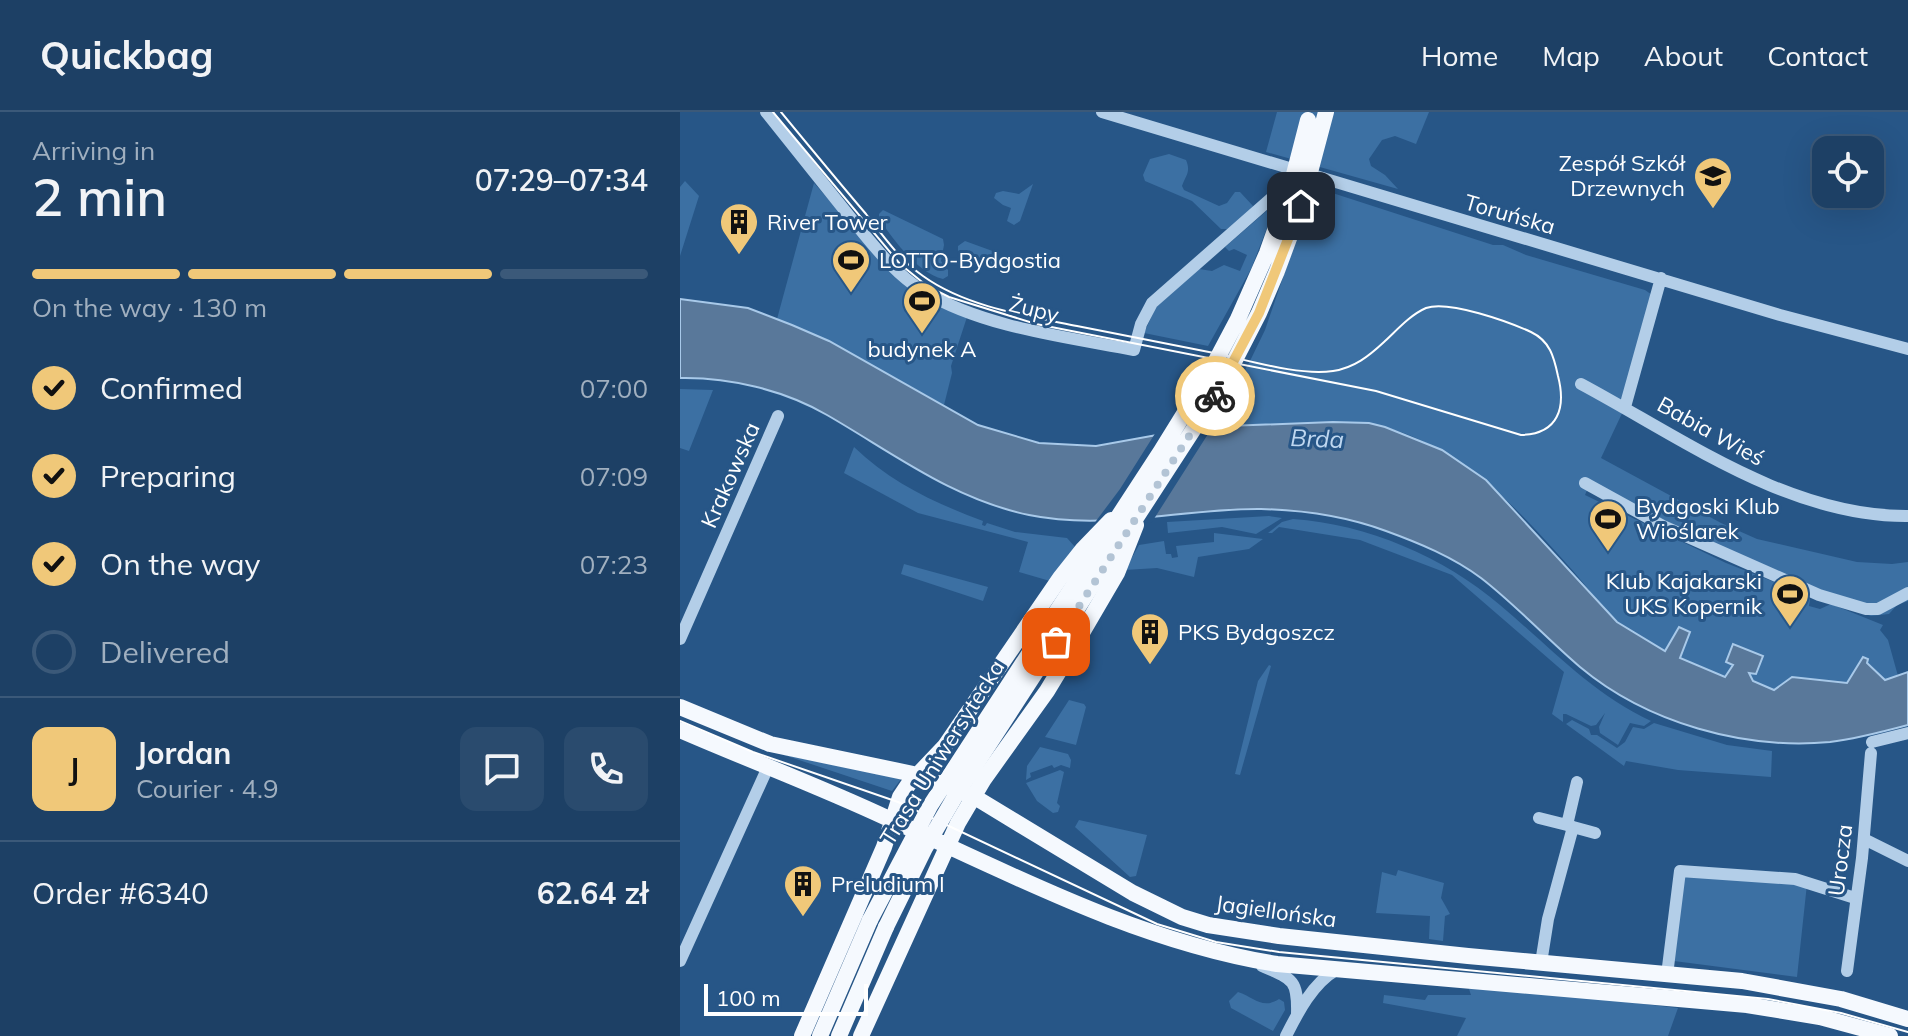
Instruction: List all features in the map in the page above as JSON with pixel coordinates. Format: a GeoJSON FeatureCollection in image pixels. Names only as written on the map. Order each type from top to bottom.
{"type":"FeatureCollection","features":[{"type":"Feature","properties":{"kind":"main road"},"geometry":{"type":"LineString","coordinates":[[802,1036],[884,847],[900,797],[964,720],[1060,578],[1083,549],[1133,509],[1221,387],[1259,313],[1301,206],[1326,112]]}},
{"type":"Feature","properties":{"kind":"main road"},"geometry":{"type":"LineString","coordinates":[[861,1036],[973,796],[1047,691],[1111,583],[1133,509],[1204,384],[1238,319],[1267,253],[1286,200],[1309,116]]}},
{"type":"Feature","properties":{"kind":"main road","name":"Trasa Uniwersytecka"},"geometry":{"type":"LineString","coordinates":[[820,1036],[870,920],[930,806],[1133,509]]}},
{"type":"Feature","properties":{"kind":"main road","name":"Trasa Uniwersytecka"},"geometry":{"type":"LineString","coordinates":[[839,1036],[886,927],[925,848],[1133,509]]}},
{"type":"Feature","properties":{"kind":"main road","name":"Jagiellońska"},"geometry":{"type":"LineString","coordinates":[[680,707],[770,744],[918,775],[973,796],[1133,893],[1182,917],[1208,925],[1279,936],[1795,990],[1841,999],[1908,1019]]}},
{"type":"Feature","properties":{"kind":"main road"},"geometry":{"type":"LineString","coordinates":[[680,730],[1124,923],[1196,947],[1245,959],[1338,969],[1747,1005],[1820,1017],[1866,1033],[1890,1036]]}},
{"type":"Feature","properties":{"kind":"street","name":"Żupy"},"geometry":{"type":"LineString","coordinates":[[766,112],[887,261],[921,291],[949,305],[1002,322],[1134,350],[1141,324],[1152,303],[1275,195],[1286,184],[1290,170]]}},
{"type":"Feature","properties":{"kind":"street","name":"Toruńska"},"geometry":{"type":"LineString","coordinates":[[1102,112],[1842,333],[1908,349]]}},
{"type":"Feature","properties":{"kind":"street","name":"Babia Wieś"},"geometry":{"type":"LineString","coordinates":[[1661,278],[1625,407],[1757,480],[1789,494],[1853,512],[1908,516]]}},
{"type":"Feature","properties":{"kind":"street"},"geometry":{"type":"LineString","coordinates":[[1581,384],[1625,407]]}},
{"type":"Feature","properties":{"kind":"street","name":"Krakowska"},"geometry":{"type":"LineString","coordinates":[[680,639],[778,416]]}},
{"type":"Feature","properties":{"kind":"street"},"geometry":{"type":"LineString","coordinates":[[1585,483],[1663,526],[1819,595],[1866,609],[1878,609],[1908,593]]}},
{"type":"Feature","properties":{"kind":"street","name":"Urocza"},"geometry":{"type":"LineString","coordinates":[[1847,971],[1864,839],[1871,747],[1908,733]]}},
{"type":"Feature","properties":{"kind":"street"},"geometry":{"type":"LineString","coordinates":[[680,961],[768,767]]}},
{"type":"Feature","properties":{"kind":"street"},"geometry":{"type":"LineString","coordinates":[[1541,963],[1577,782]]}},
{"type":"Feature","properties":{"kind":"street"},"geometry":{"type":"LineString","coordinates":[[1539,818],[1595,833]]}},
{"type":"Feature","properties":{"kind":"street"},"geometry":{"type":"LineString","coordinates":[[1864,839],[1908,861]]}},
{"type":"Feature","properties":{"kind":"street"},"geometry":{"type":"LineString","coordinates":[[1667,975],[1680,871],[1795,879],[1855,898]]}},
{"type":"Feature","properties":{"kind":"street"},"geometry":{"type":"LineString","coordinates":[[1245,959],[1291,978],[1298,992],[1297,1014]]}},
{"type":"Feature","properties":{"kind":"street"},"geometry":{"type":"LineString","coordinates":[[1286,1036],[1297,1014],[1323,978],[1338,969]]}},
{"type":"Feature","properties":{"kind":"shaded area"},"geometry":{"type":"Polygon","coordinates":[[[1277,112],[1429,112],[1416,144],[1395,136],[1382,140],[1369,159],[1371,166],[1398,189],[1266,152],[1277,112]]]}},
{"type":"Feature","properties":{"kind":"shaded area"},"geometry":{"type":"Polygon","coordinates":[[[1169,154],[1186,160],[1188,171],[1182,186],[1184,190],[1219,206],[1227,203],[1235,192],[1240,192],[1253,206],[1250,212],[1227,229],[1221,229],[1192,201],[1145,181],[1143,175],[1150,159],[1169,154]]]}},
{"type":"Feature","properties":{"kind":"shaded area"},"geometry":{"type":"Polygon","coordinates":[[[685,181],[699,196],[680,256],[680,187],[685,181]]]}},
{"type":"Feature","properties":{"kind":"shaded area","name":"LOTTO-Bydgostia"},"geometry":{"type":"Polygon","coordinates":[[[814,183],[904,285],[967,317],[951,366],[944,405],[829,341],[777,319],[814,183]]]}},
{"type":"Feature","properties":{"kind":"shaded area"},"geometry":{"type":"Polygon","coordinates":[[[1033,184],[1020,221],[1014,225],[1007,221],[1011,208],[994,198],[996,193],[1019,194],[1033,184]]]}},
{"type":"Feature","properties":{"kind":"shaded area"},"geometry":{"type":"Polygon","coordinates":[[[1314,187],[1645,290],[1655,297],[1625,407],[1601,458],[1757,539],[1857,562],[1908,562],[1908,601],[1897,605],[1889,614],[1871,616],[1818,598],[1590,483],[1585,495],[1726,563],[1807,595],[1809,606],[1820,609],[1831,604],[1883,625],[1880,630],[1888,640],[1898,676],[1885,680],[1861,660],[1847,683],[1792,677],[1774,690],[1753,681],[1748,671],[1733,665],[1725,678],[1680,658],[1690,632],[1666,652],[1623,627],[1507,501],[1484,480],[1432,445],[1369,423],[1213,427],[1265,330],[1314,187]]]}},
{"type":"Feature","properties":{"kind":"shaded area"},"geometry":{"type":"Polygon","coordinates":[[[1277,202],[1251,269],[1208,346],[1144,333],[1156,307],[1199,269],[1212,271],[1224,265],[1240,271],[1247,255],[1225,247],[1277,202]]]}},
{"type":"Feature","properties":{"kind":"shaded area"},"geometry":{"type":"Polygon","coordinates":[[[883,210],[943,239],[941,261],[948,270],[948,276],[943,279],[933,275],[907,255],[879,219],[883,210]]]}},
{"type":"Feature","properties":{"kind":"shaded area"},"geometry":{"type":"Polygon","coordinates":[[[965,241],[998,253],[1001,262],[994,268],[964,262],[958,254],[958,246],[965,241]]]}},
{"type":"Feature","properties":{"kind":"shaded area"},"geometry":{"type":"Polygon","coordinates":[[[680,389],[713,390],[689,451],[680,448],[680,389]]]}},
{"type":"Feature","properties":{"kind":"shaded area"},"geometry":{"type":"Polygon","coordinates":[[[854,447],[898,481],[983,521],[982,525],[987,523],[1015,532],[1067,538],[1076,548],[1050,581],[1019,572],[1028,542],[918,513],[844,473],[854,447]]]}},
{"type":"Feature","properties":{"kind":"shaded area"},"geometry":{"type":"Polygon","coordinates":[[[1269,516],[1282,518],[1256,534],[1222,527],[1168,533],[1167,522],[1269,516]]]}},
{"type":"Feature","properties":{"kind":"shaded area"},"geometry":{"type":"Polygon","coordinates":[[[1293,519],[1321,522],[1376,536],[1454,572],[1500,605],[1590,683],[1651,721],[1644,726],[1630,723],[1618,745],[1600,733],[1599,727],[1605,713],[1596,725],[1591,726],[1566,714],[1563,714],[1563,722],[1552,714],[1564,672],[1452,575],[1360,540],[1279,527],[1268,533],[1282,522],[1293,519]]]}},
{"type":"Feature","properties":{"kind":"shaded area"},"geometry":{"type":"Polygon","coordinates":[[[1214,533],[1263,539],[1249,549],[1198,557],[1194,577],[1157,568],[1125,570],[1139,545],[1164,541],[1166,554],[1171,554],[1172,558],[1178,557],[1176,546],[1214,542],[1214,533]]]}},
{"type":"Feature","properties":{"kind":"shaded area"},"geometry":{"type":"Polygon","coordinates":[[[904,564],[988,587],[983,601],[901,574],[904,564]]]}},
{"type":"Feature","properties":{"kind":"shaded area"},"geometry":{"type":"Polygon","coordinates":[[[1269,665],[1240,775],[1235,774],[1258,681],[1269,665]]]}},
{"type":"Feature","properties":{"kind":"shaded area"},"geometry":{"type":"Polygon","coordinates":[[[1069,700],[1086,707],[1076,745],[1045,737],[1069,700]]]}},
{"type":"Feature","properties":{"kind":"shaded area"},"geometry":{"type":"Polygon","coordinates":[[[1572,720],[1589,729],[1591,735],[1597,735],[1617,748],[1625,742],[1633,727],[1644,729],[1654,723],[1727,745],[1772,751],[1771,777],[1678,770],[1626,761],[1624,766],[1566,724],[1572,720]]]}},
{"type":"Feature","properties":{"kind":"shaded area"},"geometry":{"type":"Polygon","coordinates":[[[1040,747],[1068,754],[1070,768],[1061,765],[1054,768],[1052,765],[1030,773],[1031,777],[1026,780],[1027,766],[1040,747]]]}},
{"type":"Feature","properties":{"kind":"shaded area"},"geometry":{"type":"Polygon","coordinates":[[[781,754],[901,779],[892,791],[781,754]]]}},
{"type":"Feature","properties":{"kind":"shaded area"},"geometry":{"type":"Polygon","coordinates":[[[1060,770],[1064,772],[1057,803],[1060,806],[1058,812],[1053,813],[1037,801],[1026,783],[1060,770]]]}},
{"type":"Feature","properties":{"kind":"shaded area"},"geometry":{"type":"Polygon","coordinates":[[[1079,820],[1147,835],[1136,876],[1130,877],[1075,827],[1079,820]]]}},
{"type":"Feature","properties":{"kind":"shaded area"},"geometry":{"type":"Polygon","coordinates":[[[1398,870],[1444,883],[1441,898],[1450,914],[1445,916],[1443,941],[1429,939],[1430,916],[1376,913],[1382,872],[1396,876],[1398,870]]]}},
{"type":"Feature","properties":{"kind":"shaded area"},"geometry":{"type":"Polygon","coordinates":[[[1680,871],[1807,884],[1797,977],[1674,961],[1680,871]]]}},
{"type":"Feature","properties":{"kind":"shaded area"},"geometry":{"type":"Polygon","coordinates":[[[1499,987],[1678,1008],[1668,1036],[1457,1036],[1466,1018],[1383,1003],[1384,995],[1425,1000],[1428,995],[1471,995],[1469,989],[1499,987]]]}},
{"type":"Feature","properties":{"kind":"shaded area"},"geometry":{"type":"Polygon","coordinates":[[[1238,992],[1263,1003],[1279,999],[1284,1002],[1285,1010],[1273,1031],[1231,1008],[1229,1001],[1238,992]]]}},
{"type":"Feature","properties":{"kind":"water","name":"Brda"},"geometry":{"type":"Polygon","coordinates":[[[680,299],[748,308],[792,325],[829,341],[978,425],[1039,443],[1096,446],[1201,427],[1333,422],[1369,423],[1385,427],[1442,450],[1486,480],[1617,622],[1665,651],[1679,627],[1690,632],[1680,658],[1725,677],[1733,665],[1726,662],[1733,644],[1763,656],[1756,674],[1749,673],[1753,681],[1774,690],[1792,677],[1847,683],[1863,657],[1885,680],[1908,672],[1908,725],[1840,741],[1764,742],[1731,737],[1666,717],[1606,687],[1470,570],[1386,531],[1341,518],[1261,509],[1087,521],[1029,515],[1001,508],[949,486],[827,415],[793,399],[737,383],[680,378],[680,299]]]}},
{"type":"Feature","properties":{"kind":"pier"},"geometry":{"type":"Polygon","coordinates":[[[1215,423],[1152,522],[1093,525],[1156,432],[1215,423]]]}},
{"type":"Feature","properties":{"kind":"tram line"},"geometry":{"type":"LineString","coordinates":[[773,112],[900,264],[927,286],[949,297],[1036,324],[1376,391],[1521,435],[1544,430],[1557,417],[1560,387],[1553,356],[1543,340],[1509,323],[1464,309],[1426,308],[1361,361],[1341,369],[1319,372],[1273,366],[977,303],[940,287],[899,255],[781,112]]}},
{"type":"Feature","properties":{"kind":"tram line"},"geometry":{"type":"LineString","coordinates":[[680,721],[753,752],[898,802],[1157,924],[1216,942],[1279,952],[1768,999],[1841,1013],[1908,1032]]}},
{"type":"Feature","properties":{"kind":"way so far"},"geometry":{"type":"LineString","coordinates":[[1056,642],[1215,396]]}},
{"type":"Feature","properties":{"kind":"place","name":"Zespół Szkół Drzewnych"},"geometry":{"type":"Point","coordinates":[1713,210]}},
{"type":"Feature","properties":{"kind":"place","name":"River Tower"},"geometry":{"type":"Point","coordinates":[739,256]}},
{"type":"Feature","properties":{"kind":"place","name":"LOTTO-Bydgostia"},"geometry":{"type":"Point","coordinates":[851,294]}},
{"type":"Feature","properties":{"kind":"place","name":"budynek A"},"geometry":{"type":"Point","coordinates":[922,335]}},
{"type":"Feature","properties":{"kind":"place","name":"Bydgoski Klub Wioślarek"},"geometry":{"type":"Point","coordinates":[1608,553]}},
{"type":"Feature","properties":{"kind":"place","name":"Klub Kajakarski UKS Kopernik"},"geometry":{"type":"Point","coordinates":[1790,628]}},
{"type":"Feature","properties":{"kind":"place","name":"PKS Bydgoszcz"},"geometry":{"type":"Point","coordinates":[1150,666]}},
{"type":"Feature","properties":{"kind":"place","name":"Preludium I"},"geometry":{"type":"Point","coordinates":[803,918]}},
{"type":"Feature","properties":{"kind":"route"},"geometry":{"type":"LineString","coordinates":[[1215,396],[1259,313],[1301,206]]}}]}
